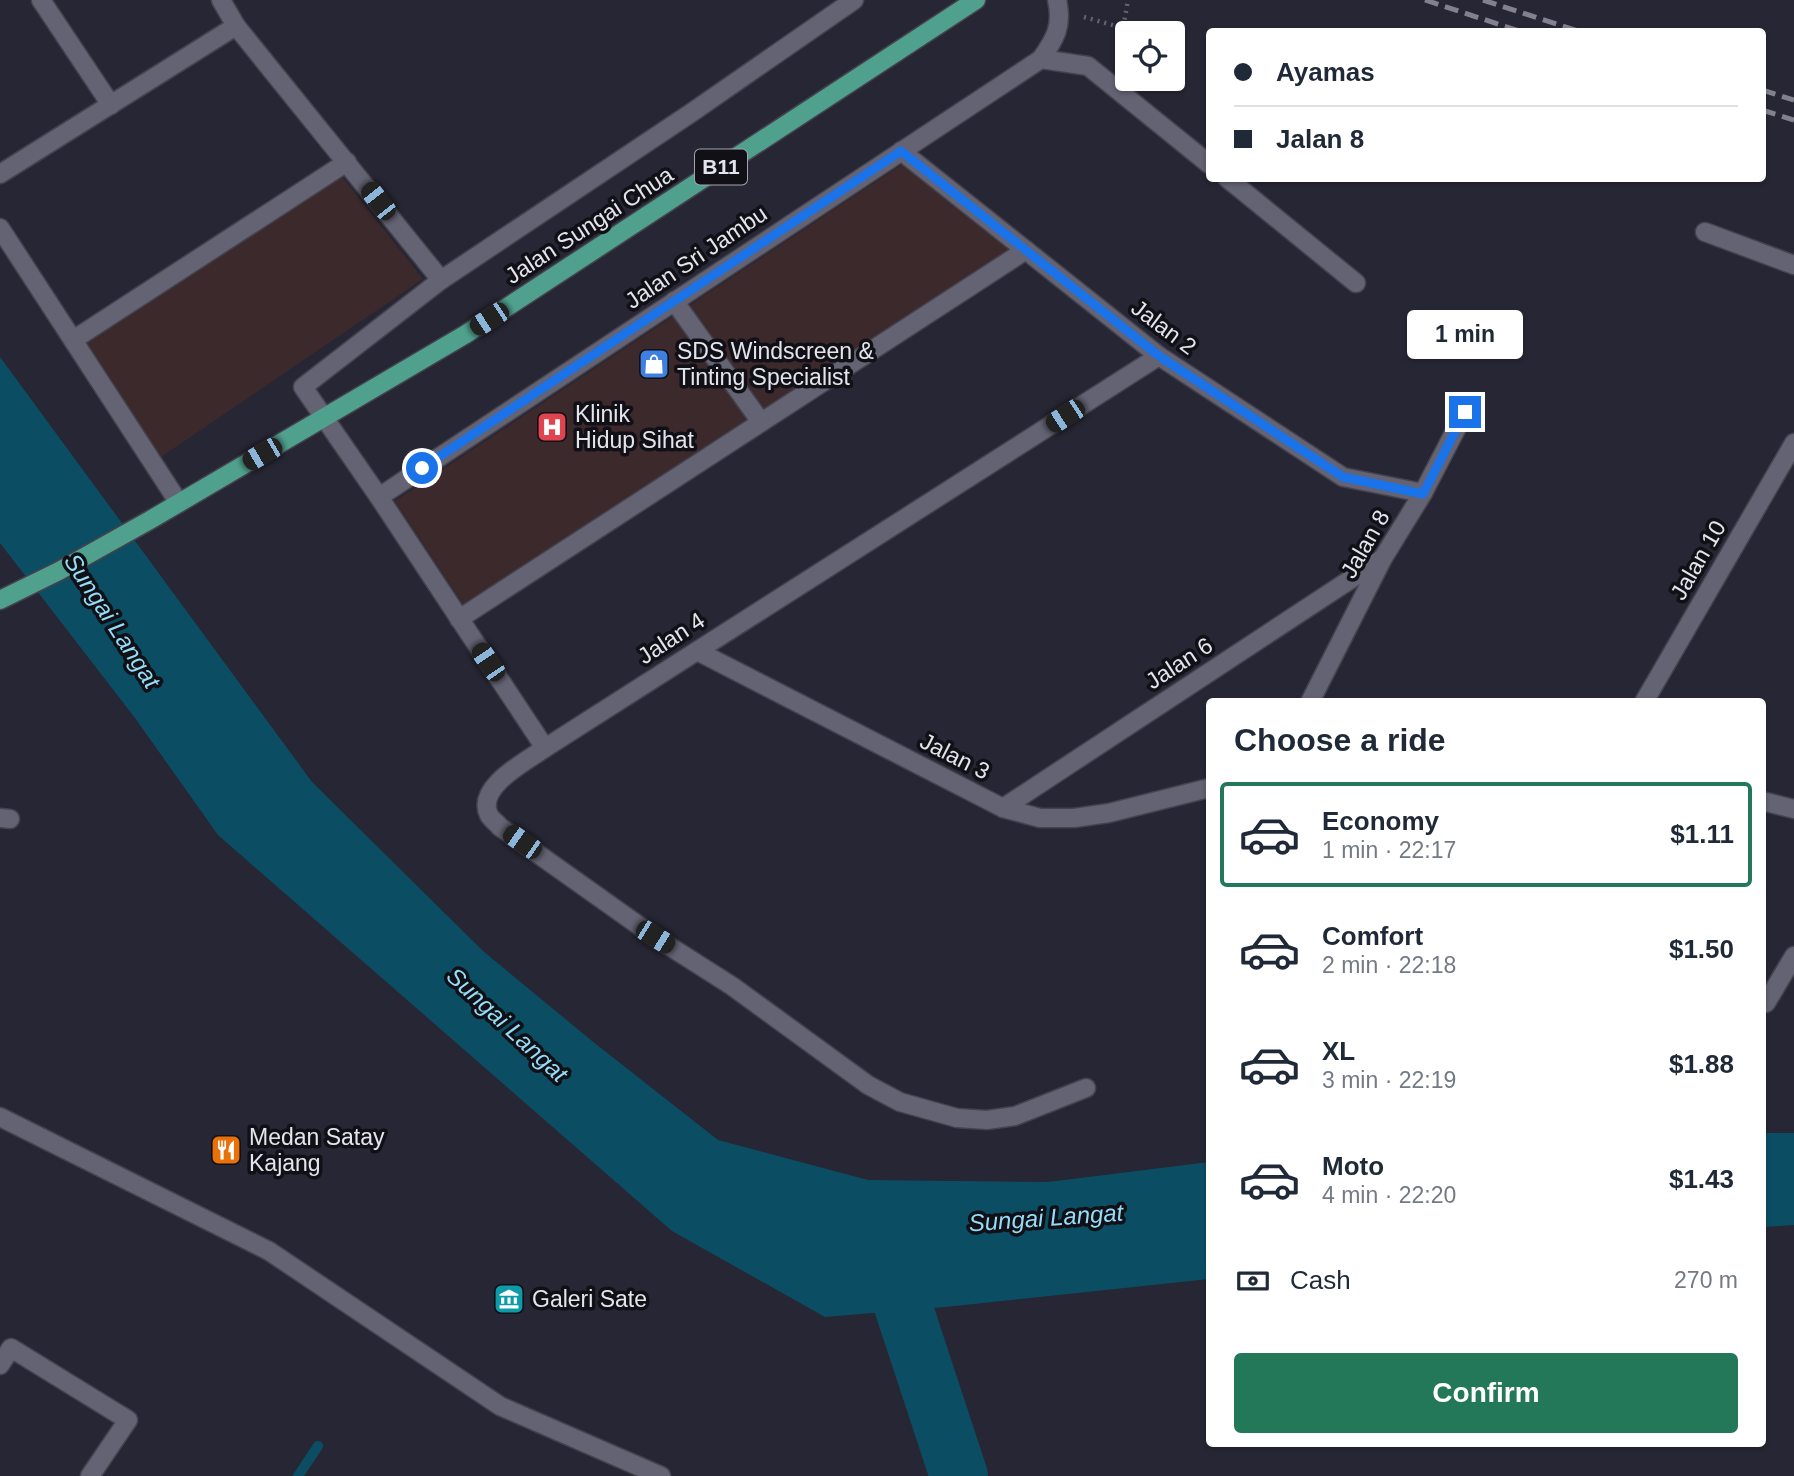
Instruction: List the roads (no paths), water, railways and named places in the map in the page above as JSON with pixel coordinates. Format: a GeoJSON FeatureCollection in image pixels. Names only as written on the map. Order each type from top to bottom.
{"type":"FeatureCollection","features":[{"type":"Feature","properties":{"kind":"main road","name":"Jalan Sungai Chua"},"geometry":{"type":"LineString","coordinates":[[0,600],[59,571],[150,520],[466,334],[976,0]]}},
{"type":"Feature","properties":{"kind":"street"},"geometry":{"type":"LineString","coordinates":[[41,0],[111,105]]}},
{"type":"Feature","properties":{"kind":"street"},"geometry":{"type":"LineString","coordinates":[[221,0],[236,26],[440,280]]}},
{"type":"Feature","properties":{"kind":"street"},"geometry":{"type":"LineString","coordinates":[[545,748],[303,387],[440,280],[691,113],[854,0]]}},
{"type":"Feature","properties":{"kind":"street"},"geometry":{"type":"LineString","coordinates":[[1058,5],[1056,36],[1041,59],[1088,66],[1206,162]]}},
{"type":"Feature","properties":{"kind":"street"},"geometry":{"type":"LineString","coordinates":[[0,174],[236,26]]}},
{"type":"Feature","properties":{"kind":"street","name":"Jalan Sri Jambu"},"geometry":{"type":"LineString","coordinates":[[379,497],[1041,59]]}},
{"type":"Feature","properties":{"kind":"street","name":"Jalan 2"},"geometry":{"type":"LineString","coordinates":[[901,151],[1159,356],[1343,477],[1423,494]]}},
{"type":"Feature","properties":{"kind":"street"},"geometry":{"type":"LineString","coordinates":[[73,340],[347,162]]}},
{"type":"Feature","properties":{"kind":"street"},"geometry":{"type":"LineString","coordinates":[[1232,182],[1356,283]]}},
{"type":"Feature","properties":{"kind":"street"},"geometry":{"type":"LineString","coordinates":[[0,228],[179,503]]}},
{"type":"Feature","properties":{"kind":"street"},"geometry":{"type":"LineString","coordinates":[[1705,232],[1794,265]]}},
{"type":"Feature","properties":{"kind":"street"},"geometry":{"type":"LineString","coordinates":[[459,619],[1026,250]]}},
{"type":"Feature","properties":{"kind":"street"},"geometry":{"type":"LineString","coordinates":[[674,301],[761,422]]}},
{"type":"Feature","properties":{"kind":"street","name":"Jalan 4"},"geometry":{"type":"LineString","coordinates":[[1086,1088],[1015,1115],[987,1120],[957,1118],[900,1101],[867,1085],[732,986],[655,937],[500,827],[489,815],[486,805],[495,783],[545,748],[1159,356]]}},
{"type":"Feature","properties":{"kind":"street","name":"Jalan 8"},"geometry":{"type":"LineString","coordinates":[[1312,698],[1383,558],[1423,494],[1465,412]]}},
{"type":"Feature","properties":{"kind":"street","name":"Jalan 10"},"geometry":{"type":"LineString","coordinates":[[1646,698],[1794,443]]}},
{"type":"Feature","properties":{"kind":"street","name":"Jalan 6"},"geometry":{"type":"LineString","coordinates":[[1003,808],[1383,558]]}},
{"type":"Feature","properties":{"kind":"street","name":"Jalan 3"},"geometry":{"type":"LineString","coordinates":[[697,651],[1003,808],[1040,818],[1074,818],[1110,813],[1206,789]]}},
{"type":"Feature","properties":{"kind":"street"},"geometry":{"type":"LineString","coordinates":[[1766,802],[1794,809]]}},
{"type":"Feature","properties":{"kind":"street"},"geometry":{"type":"LineString","coordinates":[[1766,1003],[1794,956]]}},
{"type":"Feature","properties":{"kind":"street"},"geometry":{"type":"LineString","coordinates":[[0,1117],[270,1251],[500,1406],[661,1476]]}},
{"type":"Feature","properties":{"kind":"street"},"geometry":{"type":"LineString","coordinates":[[0,1365],[6,1344],[128,1420],[90,1476]]}},
{"type":"Feature","properties":{"kind":"water","name":"Sungai Langat"},"geometry":{"type":"Polygon","coordinates":[[[0,357],[312,782],[483,951],[718,1140],[868,1180],[1048,1182],[1206,1162],[1206,1279],[825,1317],[672,1231],[218,835],[135,718],[0,543],[0,357]]]}},
{"type":"Feature","properties":{"kind":"water"},"geometry":{"type":"Polygon","coordinates":[[[1766,1133],[1794,1133],[1794,1225],[1766,1227],[1766,1133]]]}},
{"type":"Feature","properties":{"kind":"waterway"},"geometry":{"type":"LineString","coordinates":[[880,1236],[959,1476]]}},
{"type":"Feature","properties":{"kind":"waterway"},"geometry":{"type":"LineString","coordinates":[[298,1476],[318,1446]]}},
{"type":"Feature","properties":{"kind":"railway"},"geometry":{"type":"LineString","coordinates":[[1425,0],[1510,28]]}},
{"type":"Feature","properties":{"kind":"railway"},"geometry":{"type":"LineString","coordinates":[[1483,0],[1569,28]]}},
{"type":"Feature","properties":{"kind":"railway"},"geometry":{"type":"LineString","coordinates":[[1766,91],[1794,100]]}},
{"type":"Feature","properties":{"kind":"railway"},"geometry":{"type":"LineString","coordinates":[[1766,111],[1794,120]]}},
{"type":"Feature","properties":{"kind":"place","name":"SDS Windscreen & Tinting Specialist"},"geometry":{"type":"Point","coordinates":[654,364]}},
{"type":"Feature","properties":{"kind":"place","name":"Klinik Hidup Sihat"},"geometry":{"type":"Point","coordinates":[552,427]}},
{"type":"Feature","properties":{"kind":"place","name":"Medan Satay Kajang"},"geometry":{"type":"Point","coordinates":[226,1150]}},
{"type":"Feature","properties":{"kind":"place","name":"Galeri Sate"},"geometry":{"type":"Point","coordinates":[509,1299]}}]}
